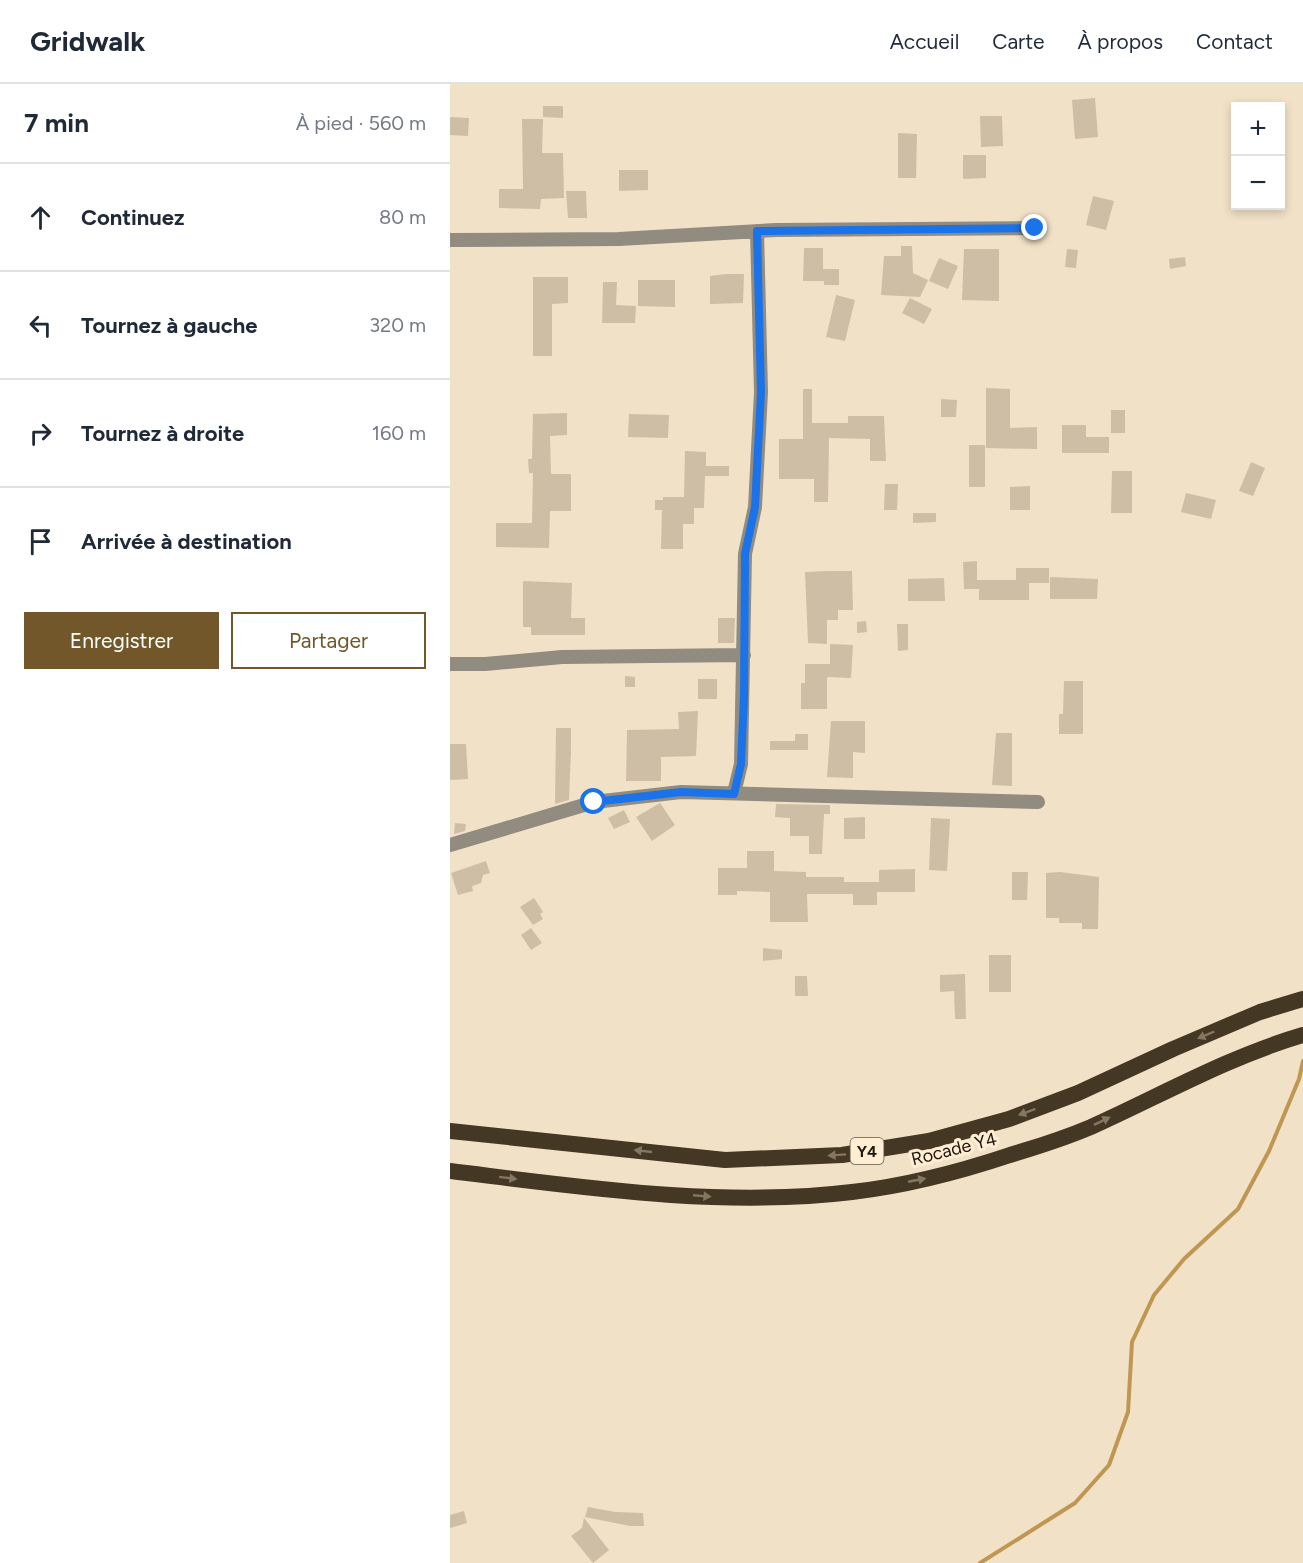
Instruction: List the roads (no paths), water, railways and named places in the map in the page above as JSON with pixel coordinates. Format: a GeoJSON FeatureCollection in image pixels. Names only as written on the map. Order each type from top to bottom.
{"type":"FeatureCollection","features":[{"type":"Feature","properties":{"kind":"highway","name":"Rocade Y4"},"geometry":{"type":"LineString","coordinates":[[450,1131],[725,1160],[842,1155],[929,1141],[1009,1119],[1078,1093],[1260,1012],[1303,999]]}},
{"type":"Feature","properties":{"kind":"highway","name":"Rocade Y4"},"geometry":{"type":"LineString","coordinates":[[450,1172],[728,1198],[853,1192],[936,1176],[1080,1131],[1243,1055],[1303,1035]]}},
{"type":"Feature","properties":{"kind":"street"},"geometry":{"type":"LineString","coordinates":[[450,240],[619,239],[757,231],[1035,228]]}},
{"type":"Feature","properties":{"kind":"street"},"geometry":{"type":"LineString","coordinates":[[734,794],[741,764],[745,554],[755,507],[761,392],[757,231]]}},
{"type":"Feature","properties":{"kind":"street"},"geometry":{"type":"LineString","coordinates":[[450,664],[485,664],[562,657],[744,655]]}},
{"type":"Feature","properties":{"kind":"street"},"geometry":{"type":"LineString","coordinates":[[450,845],[594,802],[681,792],[1038,802]]}},
{"type":"Feature","properties":{"kind":"waterway"},"geometry":{"type":"LineString","coordinates":[[980,1563],[1075,1503],[1109,1465],[1128,1412],[1132,1342],[1154,1295],[1184,1259],[1238,1209],[1269,1151],[1299,1079],[1303,1061]]}}]}
